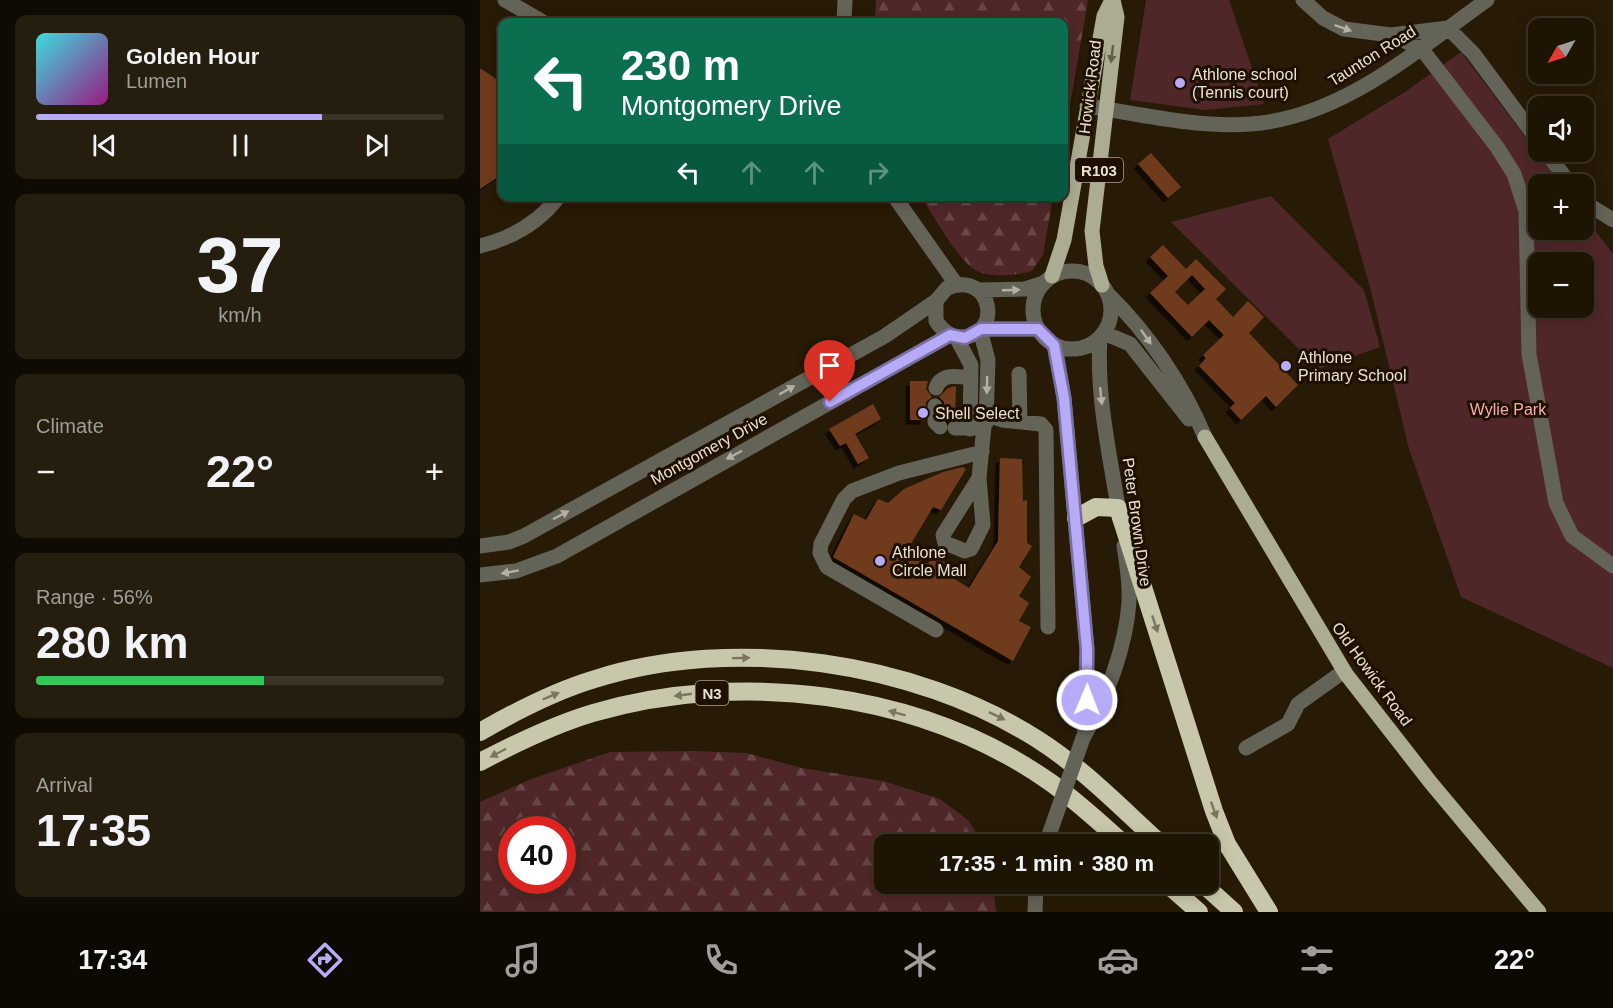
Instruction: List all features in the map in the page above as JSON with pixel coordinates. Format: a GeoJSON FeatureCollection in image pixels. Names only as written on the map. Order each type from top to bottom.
{"type":"FeatureCollection","features":[{"type":"Feature","properties":{"kind":"highway"},"geometry":{"type":"LineString","coordinates":[[1076,518],[1096,507],[1118,508],[1214,811],[1227,844],[1269,912]]}},
{"type":"Feature","properties":{"kind":"highway","name":"N3"},"geometry":{"type":"LineString","coordinates":[[480,732],[552,695],[595,679],[647,666],[746,658],[791,659],[839,666],[943,693],[998,716],[1038,740],[1074,766],[1150,834]]}},
{"type":"Feature","properties":{"kind":"highway","name":"N3"},"geometry":{"type":"LineString","coordinates":[[480,762],[548,729],[592,713],[645,700],[693,694],[793,693],[848,700],[904,714],[952,731],[1004,755],[1046,780],[1112,834]]}},
{"type":"Feature","properties":{"kind":"highway"},"geometry":{"type":"LineString","coordinates":[[1178,894],[1199,912]]}},
{"type":"Feature","properties":{"kind":"highway"},"geometry":{"type":"LineString","coordinates":[[1214,894],[1234,912]]}},
{"type":"Feature","properties":{"kind":"main road","name":"Howick Road"},"geometry":{"type":"LineString","coordinates":[[1048,280],[1064,240],[1104,16],[1113,0]]}},
{"type":"Feature","properties":{"kind":"main road","name":"Howick Road"},"geometry":{"type":"LineString","coordinates":[[1105,289],[1096,266],[1092,231],[1117,17],[1113,0]]}},
{"type":"Feature","properties":{"kind":"main road","name":"Old Howick Road"},"geometry":{"type":"LineString","coordinates":[[1205,437],[1344,671],[1431,783],[1539,912]]}},
{"type":"Feature","properties":{"kind":"street"},"geometry":{"type":"LineString","coordinates":[[505,0],[536,18]]}},
{"type":"Feature","properties":{"kind":"street"},"geometry":{"type":"LineString","coordinates":[[844,18],[845,0]]}},
{"type":"Feature","properties":{"kind":"street"},"geometry":{"type":"LineString","coordinates":[[1303,0],[1323,18],[1344,29],[1391,35],[1448,27],[1473,52],[1528,127]]}},
{"type":"Feature","properties":{"kind":"street","name":"Taunton Road"},"geometry":{"type":"LineString","coordinates":[[1087,106],[1216,124],[1274,121],[1304,114],[1359,89],[1487,0]]}},
{"type":"Feature","properties":{"kind":"street"},"geometry":{"type":"LineString","coordinates":[[1391,35],[1421,48],[1497,147],[1514,174],[1522,194],[1527,231],[1529,354],[1556,503],[1572,536],[1613,566]]}},
{"type":"Feature","properties":{"kind":"street"},"geometry":{"type":"LineString","coordinates":[[480,246],[518,232],[544,214],[555,201]]}},
{"type":"Feature","properties":{"kind":"street"},"geometry":{"type":"LineString","coordinates":[[897,201],[956,284]]}},
{"type":"Feature","properties":{"kind":"street"},"geometry":{"type":"LineString","coordinates":[[1594,208],[1613,220]]}},
{"type":"Feature","properties":{"kind":"street"},"geometry":{"type":"LineString","coordinates":[[938,261],[936,321],[953,336],[971,365],[967,425],[982,452],[979,478]]}},
{"type":"Feature","properties":{"kind":"street","name":"R103"},"geometry":{"type":"LineString","coordinates":[[1038,329],[1034,305],[1048,280],[1062,272],[1084,273],[1105,289],[1111,314],[1102,336]]}},
{"type":"Feature","properties":{"kind":"street"},"geometry":{"type":"LineString","coordinates":[[938,298],[956,284],[968,285],[978,290],[1024,289],[1048,280]]}},
{"type":"Feature","properties":{"kind":"street","name":"Old Howick Road"},"geometry":{"type":"LineString","coordinates":[[1105,289],[1145,335],[1182,391],[1205,437]]}},
{"type":"Feature","properties":{"kind":"street"},"geometry":{"type":"LineString","coordinates":[[967,425],[988,360],[981,330],[986,322],[987,304],[978,290]]}},
{"type":"Feature","properties":{"kind":"street","name":"Montgomery Drive"},"geometry":{"type":"LineString","coordinates":[[480,546],[509,542],[524,536],[885,336],[938,298]]}},
{"type":"Feature","properties":{"kind":"street"},"geometry":{"type":"LineString","coordinates":[[953,336],[965,338],[981,330],[1038,329],[1054,345],[1078,348],[1102,336]]}},
{"type":"Feature","properties":{"kind":"street","name":"Montgomery Drive"},"geometry":{"type":"LineString","coordinates":[[480,575],[516,571],[557,556],[953,336]]}},
{"type":"Feature","properties":{"kind":"street","name":"Old Howick Road"},"geometry":{"type":"LineString","coordinates":[[1102,336],[1130,344],[1205,437]]}},
{"type":"Feature","properties":{"kind":"street","name":"Peter Brown Drive"},"geometry":{"type":"LineString","coordinates":[[1050,834],[1083,738],[1092,723],[1111,674],[1126,623],[1128,576],[1105,432],[1100,380],[1102,336]]}},
{"type":"Feature","properties":{"kind":"street","name":"Peter Brown Drive"},"geometry":{"type":"LineString","coordinates":[[1054,345],[1064,398],[1087,649],[1083,738]]}},
{"type":"Feature","properties":{"kind":"street"},"geometry":{"type":"LineString","coordinates":[[830,366],[846,394]]}},
{"type":"Feature","properties":{"kind":"street"},"geometry":{"type":"LineString","coordinates":[[1019,374],[1020,421]]}},
{"type":"Feature","properties":{"kind":"street"},"geometry":{"type":"LineString","coordinates":[[936,388],[938,382],[944,378],[971,378]]}},
{"type":"Feature","properties":{"kind":"street"},"geometry":{"type":"LineString","coordinates":[[935,406],[935,422],[967,425],[1020,421],[1041,423],[1046,430],[1048,627]]}},
{"type":"Feature","properties":{"kind":"street"},"geometry":{"type":"LineString","coordinates":[[936,630],[827,567],[820,553],[820,544],[844,499],[852,491],[899,473],[982,452]]}},
{"type":"Feature","properties":{"kind":"street"},"geometry":{"type":"LineString","coordinates":[[1246,748],[1288,724],[1298,704],[1344,671]]}},
{"type":"Feature","properties":{"kind":"street"},"geometry":{"type":"LineString","coordinates":[[1035,912],[1036,894]]}},
{"type":"Feature","properties":{"kind":"green space"},"geometry":{"type":"Polygon","coordinates":[[[876,0],[1088,0],[1068,117],[1068,18],[875,18],[876,0]]]}},
{"type":"Feature","properties":{"kind":"green space"},"geometry":{"type":"Polygon","coordinates":[[[1146,0],[1229,0],[1264,104],[1205,110],[1130,100],[1146,0]]]}},
{"type":"Feature","properties":{"kind":"green space","name":"Wylie Park"},"geometry":{"type":"Polygon","coordinates":[[[1461,52],[1528,140],[1528,162],[1544,162],[1553,174],[1528,174],[1528,240],[1594,240],[1594,229],[1613,254],[1613,668],[1461,597],[1409,449],[1371,291],[1328,139],[1405,92],[1461,52]]]}},
{"type":"Feature","properties":{"kind":"green space"},"geometry":{"type":"Polygon","coordinates":[[[1271,196],[1364,290],[1380,347],[1319,369],[1171,222],[1271,196]]]}},
{"type":"Feature","properties":{"kind":"green space"},"geometry":{"type":"Polygon","coordinates":[[[924,201],[1052,201],[1043,255],[1032,271],[1012,275],[982,273],[969,265],[954,248],[924,201]]]}},
{"type":"Feature","properties":{"kind":"green space"},"geometry":{"type":"Polygon","coordinates":[[[694,751],[746,753],[802,768],[883,781],[940,799],[968,820],[977,834],[874,834],[874,894],[994,894],[996,912],[480,912],[480,802],[529,780],[610,752],[694,751]]]}},
{"type":"Feature","properties":{"kind":"building"},"geometry":{"type":"Polygon","coordinates":[[[480,68],[498,80],[498,177],[480,189],[480,68]]]}},
{"type":"Feature","properties":{"kind":"building"},"geometry":{"type":"Polygon","coordinates":[[[1151,153],[1181,187],[1168,198],[1138,164],[1151,153]]]}},
{"type":"Feature","properties":{"kind":"building"},"geometry":{"type":"Polygon","coordinates":[[[1163,245],[1186,269],[1196,259],[1226,289],[1216,299],[1233,317],[1248,301],[1264,317],[1249,333],[1298,385],[1276,407],[1266,396],[1241,420],[1230,408],[1235,403],[1199,366],[1206,358],[1203,355],[1224,335],[1209,320],[1192,337],[1150,293],[1168,276],[1150,257],[1163,245]],[[1192,275],[1175,292],[1188,305],[1205,289],[1192,275]]]}},
{"type":"Feature","properties":{"kind":"building"},"geometry":{"type":"Polygon","coordinates":[[[910,381],[928,381],[926,389],[932,397],[926,402],[925,420],[910,420],[910,381]]]}},
{"type":"Feature","properties":{"kind":"building"},"geometry":{"type":"Polygon","coordinates":[[[956,386],[955,418],[948,422],[945,418],[944,402],[939,397],[948,388],[956,386]]]}},
{"type":"Feature","properties":{"kind":"building"},"geometry":{"type":"Polygon","coordinates":[[[873,404],[881,419],[855,434],[869,458],[858,464],[846,443],[840,446],[829,429],[873,404]]]}},
{"type":"Feature","properties":{"kind":"building","name":"Athlone Circle Mall"},"geometry":{"type":"Polygon","coordinates":[[[1000,458],[1022,459],[1023,501],[1027,500],[1027,543],[1032,546],[1019,567],[1031,577],[1019,596],[1029,603],[1019,621],[1031,627],[1013,661],[833,557],[854,514],[866,520],[878,499],[888,503],[904,489],[943,472],[963,467],[966,469],[941,510],[933,507],[906,552],[928,564],[933,555],[957,570],[953,578],[969,588],[998,541],[1000,458]]]}},
{"type":"Feature","properties":{"kind":"place","name":"Athlone school (Tennis court)"},"geometry":{"type":"Point","coordinates":[1180,83]}},
{"type":"Feature","properties":{"kind":"place","name":"Athlone Primary School"},"geometry":{"type":"Point","coordinates":[1286,366]}},
{"type":"Feature","properties":{"kind":"place","name":"Shell Select"},"geometry":{"type":"Point","coordinates":[923,413]}},
{"type":"Feature","properties":{"kind":"place","name":"Athlone Circle Mall"},"geometry":{"type":"Point","coordinates":[880,561]}},
{"type":"Feature","properties":{"kind":"route"},"geometry":{"type":"LineString","coordinates":[[830,402],[939,339],[950,335],[965,338],[981,329],[1038,329],[1054,345],[1064,398],[1076,518],[1087,649],[1087,700]]}}]}
